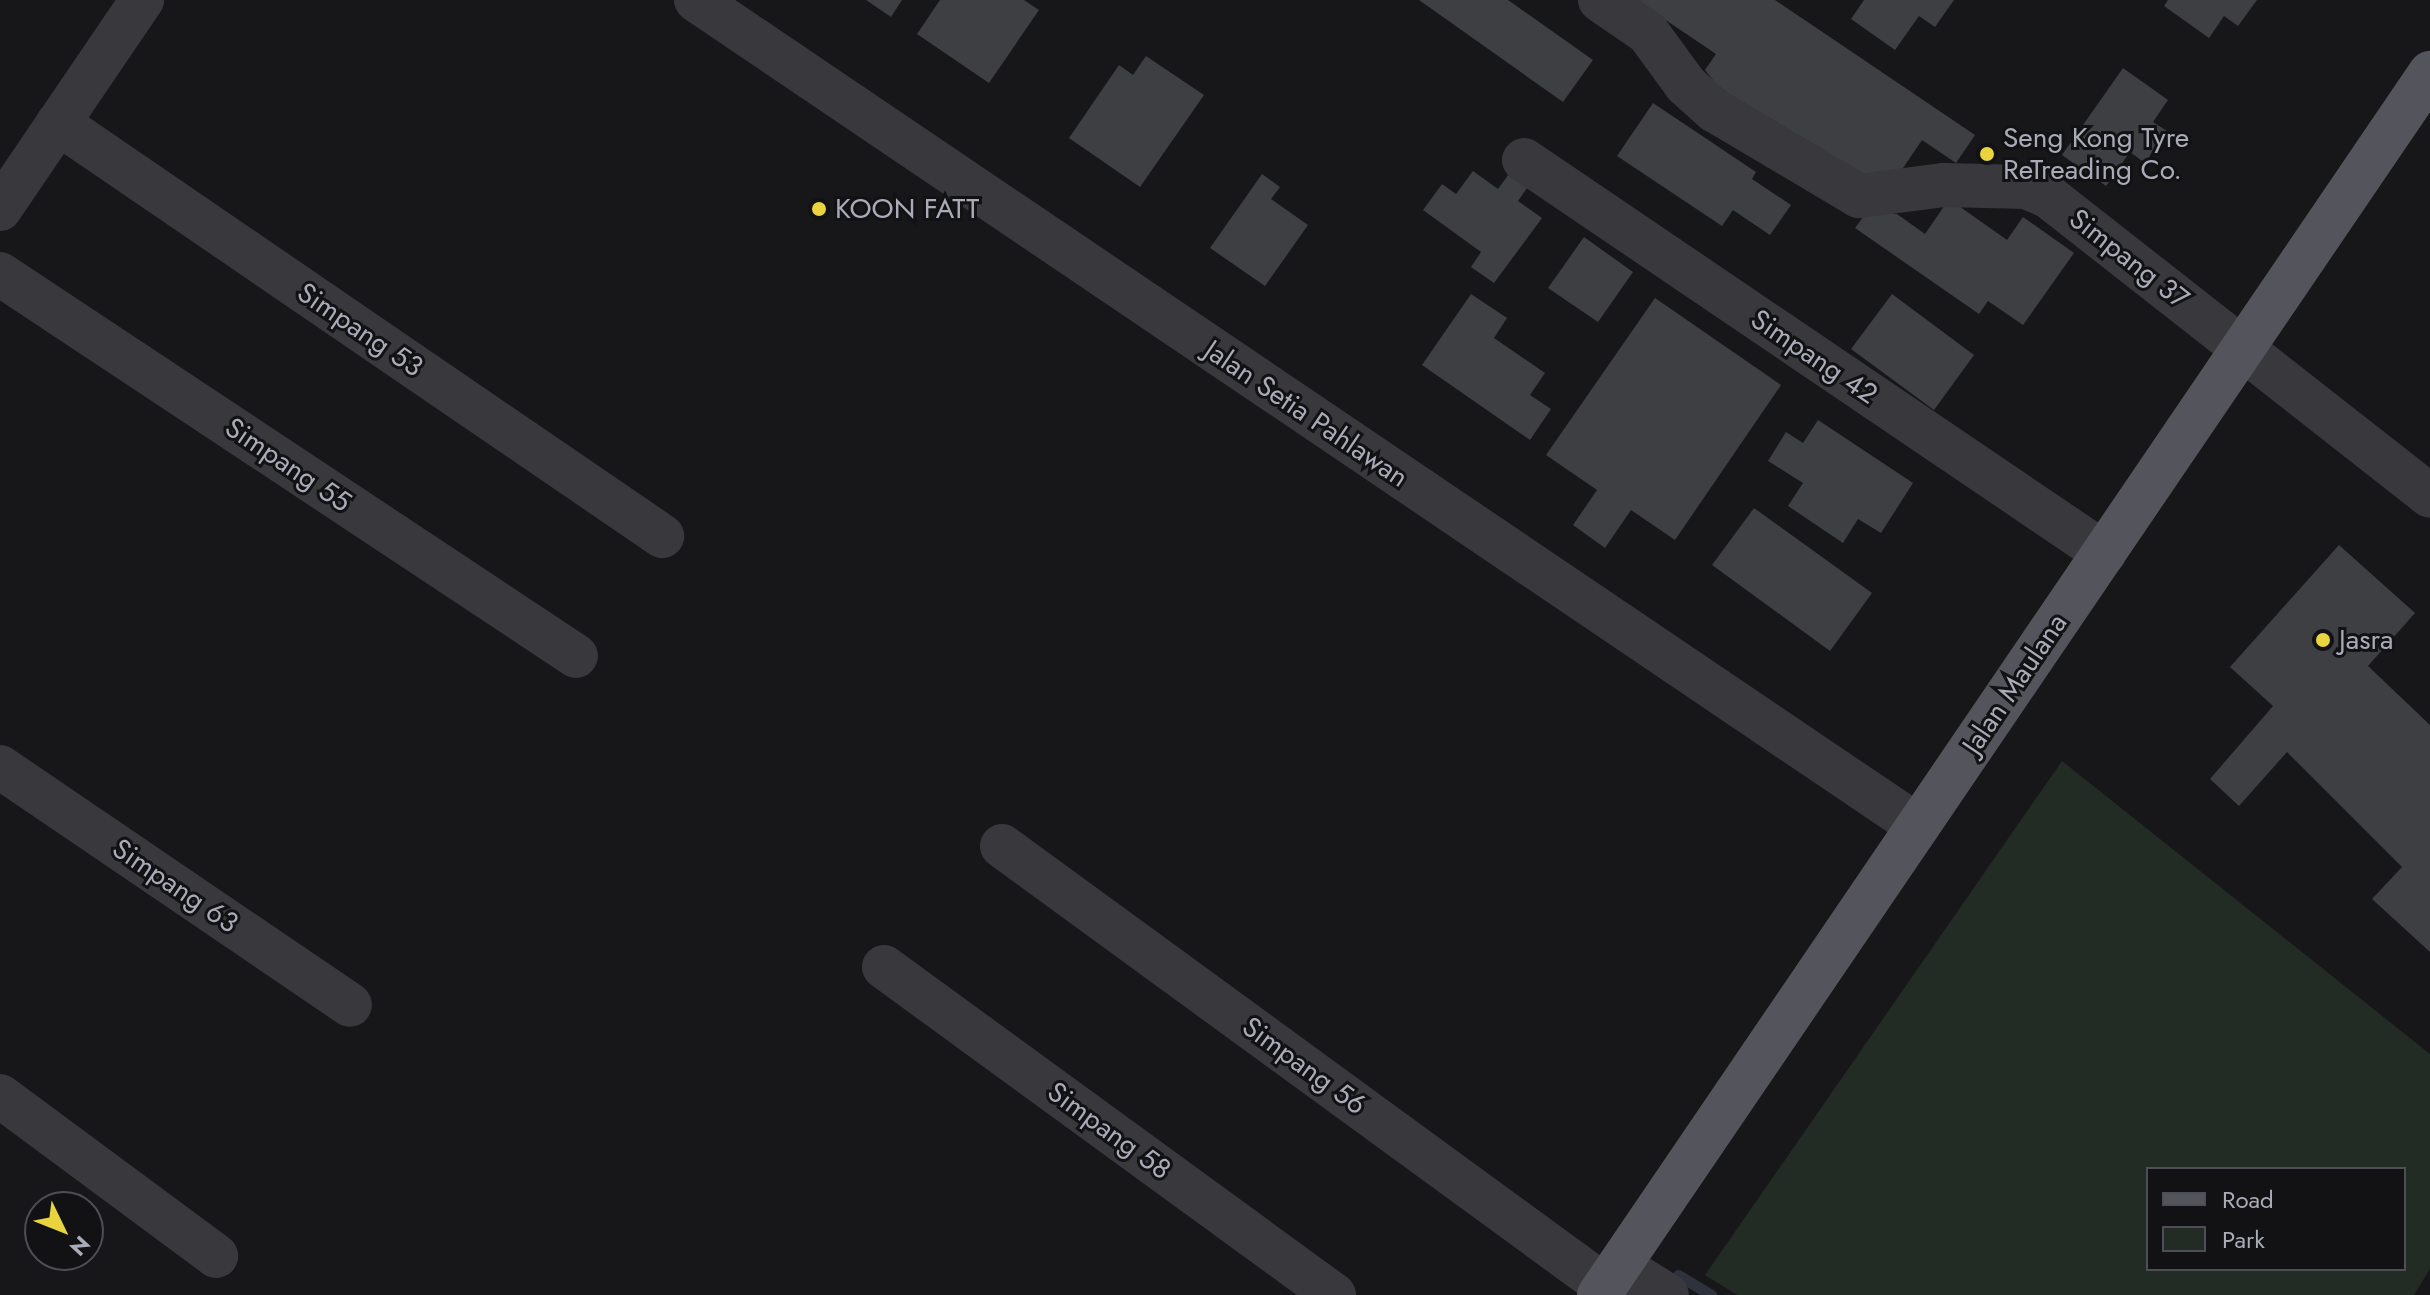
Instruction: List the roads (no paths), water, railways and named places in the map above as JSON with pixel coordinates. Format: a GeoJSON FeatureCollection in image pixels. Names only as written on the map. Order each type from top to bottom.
{"type":"FeatureCollection","features":[{"type":"Feature","properties":{"kind":"main road","name":"Jalan Maulana"},"geometry":{"type":"LineString","coordinates":[[1608,1282],[2430,73]]}},
{"type":"Feature","properties":{"kind":"street"},"geometry":{"type":"LineString","coordinates":[[0,209],[142,0]]}},
{"type":"Feature","properties":{"kind":"street","name":"Simpang 37"},"geometry":{"type":"LineString","coordinates":[[1600,0],[1648,33],[1686,85],[1714,110],[1859,196],[1944,185],[2026,187],[2049,197],[2430,496]]}},
{"type":"Feature","properties":{"kind":"street","name":"Jalan Setia Pahlawan"},"geometry":{"type":"LineString","coordinates":[[718,6],[1918,826]]}},
{"type":"Feature","properties":{"kind":"street","name":"Simpang 53"},"geometry":{"type":"LineString","coordinates":[[58,123],[662,536]]}},
{"type":"Feature","properties":{"kind":"street","name":"Simpang 42"},"geometry":{"type":"LineString","coordinates":[[1524,160],[2104,553]]}},
{"type":"Feature","properties":{"kind":"street","name":"Simpang 55"},"geometry":{"type":"LineString","coordinates":[[0,274],[576,656]]}},
{"type":"Feature","properties":{"kind":"street","name":"Simpang 63"},"geometry":{"type":"LineString","coordinates":[[0,767],[350,1005]]}},
{"type":"Feature","properties":{"kind":"street","name":"Simpang 56"},"geometry":{"type":"LineString","coordinates":[[1002,846],[1608,1282]]}},
{"type":"Feature","properties":{"kind":"street","name":"Simpang 58"},"geometry":{"type":"LineString","coordinates":[[884,967],[1334,1295]]}},
{"type":"Feature","properties":{"kind":"street"},"geometry":{"type":"LineString","coordinates":[[0,1096],[216,1256]]}},
{"type":"Feature","properties":{"kind":"street"},"geometry":{"type":"LineString","coordinates":[[1608,1282],[1667,1295]]}},
{"type":"Feature","properties":{"kind":"waterway"},"geometry":{"type":"LineString","coordinates":[[1678,1275],[1711,1295]]}},
{"type":"Feature","properties":{"kind":"place","name":"Seng Kong Tyre ReTreading Co."},"geometry":{"type":"Point","coordinates":[1987,154]}},
{"type":"Feature","properties":{"kind":"place","name":"KOON FATT"},"geometry":{"type":"Point","coordinates":[819,209]}},
{"type":"Feature","properties":{"kind":"place","name":"Jasra"},"geometry":{"type":"Point","coordinates":[2323,640]}}]}
